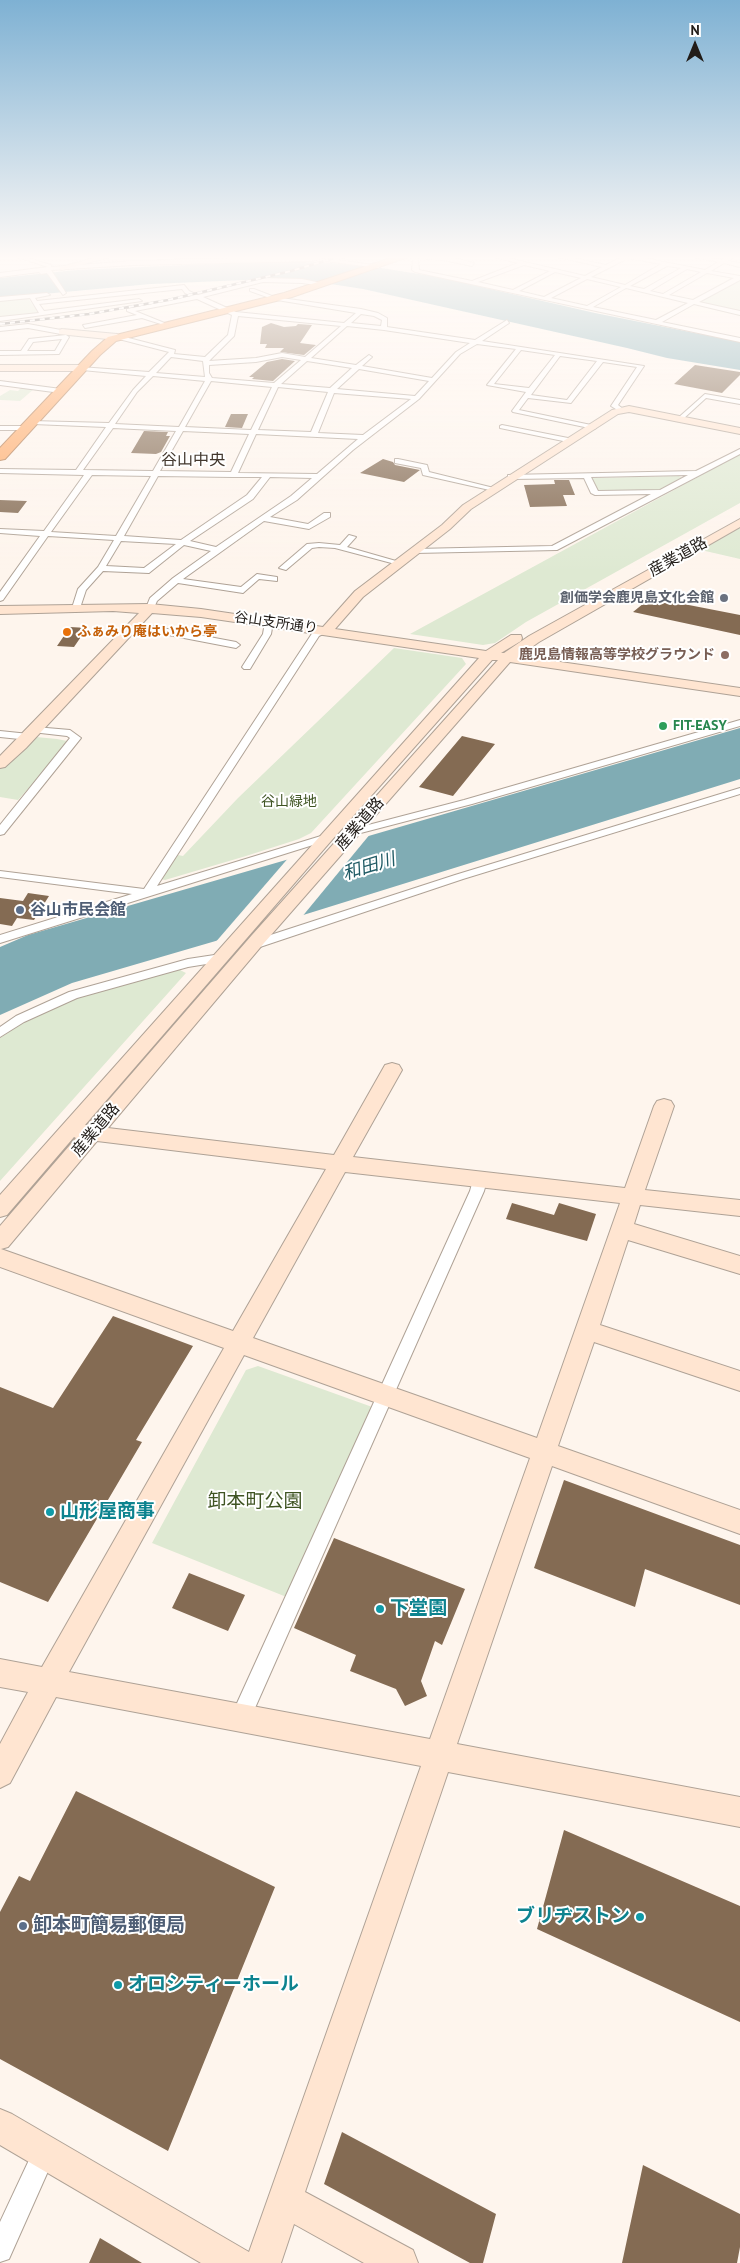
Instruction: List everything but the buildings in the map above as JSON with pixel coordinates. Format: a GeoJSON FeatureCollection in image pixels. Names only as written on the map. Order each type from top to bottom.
{"type":"FeatureCollection","features":[{"type":"Feature","properties":{"kind":"highway"},"geometry":{"type":"LineString","coordinates":[[0,456],[88,362]]}},
{"type":"Feature","properties":{"kind":"street"},"geometry":{"type":"LineString","coordinates":[[78,472],[110,425],[150,373],[162,362]]}},
{"type":"Feature","properties":{"kind":"street"},"geometry":{"type":"LineString","coordinates":[[206,362],[206,373],[209,379]]}},
{"type":"Feature","properties":{"kind":"street"},"geometry":{"type":"LineString","coordinates":[[233,475],[276,385],[303,362]]}},
{"type":"Feature","properties":{"kind":"street"},"geometry":{"type":"LineString","coordinates":[[323,362],[358,367],[374,373],[388,372],[435,380]]}},
{"type":"Feature","properties":{"kind":"street"},"geometry":{"type":"LineString","coordinates":[[314,434],[332,390],[364,362]]}},
{"type":"Feature","properties":{"kind":"street"},"geometry":{"type":"LineString","coordinates":[[0,764],[32,734],[135,626],[150,608],[153,600],[176,580],[217,550],[294,498],[365,437],[417,398],[450,362]]}},
{"type":"Feature","properties":{"kind":"street"},"geometry":{"type":"LineString","coordinates":[[509,362],[490,385],[569,402],[602,362]]}},
{"type":"Feature","properties":{"kind":"street"},"geometry":{"type":"LineString","coordinates":[[553,362],[515,411],[594,427]]}},
{"type":"Feature","properties":{"kind":"street"},"geometry":{"type":"LineString","coordinates":[[607,362],[642,366],[614,406],[621,410],[740,431]]}},
{"type":"Feature","properties":{"kind":"street"},"geometry":{"type":"LineString","coordinates":[[0,368],[82,368],[417,398]]}},
{"type":"Feature","properties":{"kind":"street"},"geometry":{"type":"LineString","coordinates":[[388,372],[394,368]]}},
{"type":"Feature","properties":{"kind":"street"},"geometry":{"type":"LineString","coordinates":[[76,608],[86,583],[101,568],[209,379]]}},
{"type":"Feature","properties":{"kind":"street"},"geometry":{"type":"LineString","coordinates":[[0,383],[61,391]]}},
{"type":"Feature","properties":{"kind":"street"},"geometry":{"type":"LineString","coordinates":[[680,419],[705,396],[740,402]]}},
{"type":"Feature","properties":{"kind":"street"},"geometry":{"type":"LineString","coordinates":[[147,893],[316,634],[327,630],[359,594],[446,527],[467,507],[511,476],[568,440],[621,410]]}},
{"type":"Feature","properties":{"kind":"street"},"geometry":{"type":"LineString","coordinates":[[0,428],[30,425],[110,425],[365,437]]}},
{"type":"Feature","properties":{"kind":"street"},"geometry":{"type":"LineString","coordinates":[[502,427],[568,440]]}},
{"type":"Feature","properties":{"kind":"street"},"geometry":{"type":"LineString","coordinates":[[415,550],[554,548],[740,452]]}},
{"type":"Feature","properties":{"kind":"street"},"geometry":{"type":"LineString","coordinates":[[398,461],[424,467],[426,473],[494,489]]}},
{"type":"Feature","properties":{"kind":"street"},"geometry":{"type":"LineString","coordinates":[[0,471],[319,476]]}},
{"type":"Feature","properties":{"kind":"street"},"geometry":{"type":"LineString","coordinates":[[0,598],[89,472]]}},
{"type":"Feature","properties":{"kind":"street"},"geometry":{"type":"LineString","coordinates":[[511,476],[700,473]]}},
{"type":"Feature","properties":{"kind":"street"},"geometry":{"type":"LineString","coordinates":[[101,568],[146,571],[183,542],[250,497],[268,475]]}},
{"type":"Feature","properties":{"kind":"street"},"geometry":{"type":"LineString","coordinates":[[587,476],[595,493],[664,492]]}},
{"type":"Feature","properties":{"kind":"street","name":"産業道路"},"geometry":{"type":"LineString","coordinates":[[0,1210],[322,842],[490,654],[740,512]]}},
{"type":"Feature","properties":{"kind":"street"},"geometry":{"type":"LineString","coordinates":[[262,518],[309,527],[327,515]]}},
{"type":"Feature","properties":{"kind":"street","name":"産業道路"},"geometry":{"type":"LineString","coordinates":[[0,1241],[255,942],[508,657],[530,641],[740,522]]}},
{"type":"Feature","properties":{"kind":"street"},"geometry":{"type":"LineString","coordinates":[[0,531],[203,543],[217,550]]}},
{"type":"Feature","properties":{"kind":"street"},"geometry":{"type":"LineString","coordinates":[[342,548],[352,537]]}},
{"type":"Feature","properties":{"kind":"street"},"geometry":{"type":"LineString","coordinates":[[283,568],[310,546],[327,545],[399,562]]}},
{"type":"Feature","properties":{"kind":"street"},"geometry":{"type":"LineString","coordinates":[[176,580],[243,590],[257,576],[274,579]]}},
{"type":"Feature","properties":{"kind":"street","name":"谷山支所通り"},"geometry":{"type":"LineString","coordinates":[[0,610],[150,608],[327,630],[740,692]]}},
{"type":"Feature","properties":{"kind":"street"},"geometry":{"type":"LineString","coordinates":[[247,667],[266,634],[269,622]]}},
{"type":"Feature","properties":{"kind":"street"},"geometry":{"type":"LineString","coordinates":[[135,626],[236,645]]}},
{"type":"Feature","properties":{"kind":"street"},"geometry":{"type":"LineString","coordinates":[[350,835],[740,723]]}},
{"type":"Feature","properties":{"kind":"street"},"geometry":{"type":"LineString","coordinates":[[0,734],[70,734],[76,736],[73,743],[0,832]]}},
{"type":"Feature","properties":{"kind":"street"},"geometry":{"type":"LineString","coordinates":[[255,942],[740,791]]}},
{"type":"Feature","properties":{"kind":"street"},"geometry":{"type":"LineString","coordinates":[[0,939],[147,893],[322,842]]}},
{"type":"Feature","properties":{"kind":"street"},"geometry":{"type":"LineString","coordinates":[[0,874],[147,893]]}},
{"type":"Feature","properties":{"kind":"street"},"geometry":{"type":"LineString","coordinates":[[0,1033],[20,1019],[73,995],[227,952]]}},
{"type":"Feature","properties":{"kind":"street"},"geometry":{"type":"LineString","coordinates":[[0,1773],[48,1683],[392,1070]]}},
{"type":"Feature","properties":{"kind":"street"},"geometry":{"type":"LineString","coordinates":[[263,2263],[664,1106]]}},
{"type":"Feature","properties":{"kind":"street"},"geometry":{"type":"LineString","coordinates":[[70,1130],[339,1164],[740,1208]]}},
{"type":"Feature","properties":{"kind":"street"},"geometry":{"type":"LineString","coordinates":[[240,1719],[478,1191],[480,1180]]}},
{"type":"Feature","properties":{"kind":"street"},"geometry":{"type":"LineString","coordinates":[[621,1229],[740,1265]]}},
{"type":"Feature","properties":{"kind":"street"},"geometry":{"type":"LineString","coordinates":[[0,1258],[740,1522]]}},
{"type":"Feature","properties":{"kind":"street"},"geometry":{"type":"LineString","coordinates":[[586,1330],[740,1381]]}},
{"type":"Feature","properties":{"kind":"street"},"geometry":{"type":"LineString","coordinates":[[0,1673],[740,1812]]}},
{"type":"Feature","properties":{"kind":"street"},"geometry":{"type":"LineString","coordinates":[[0,2126],[235,2263]]}},
{"type":"Feature","properties":{"kind":"street"},"geometry":{"type":"LineString","coordinates":[[0,2250],[45,2151]]}},
{"type":"Feature","properties":{"kind":"street"},"geometry":{"type":"LineString","coordinates":[[284,2200],[400,2263]]}},
{"type":"Feature","properties":{"kind":"green space"},"geometry":{"type":"Polygon","coordinates":[[[21,388],[34,389],[20,401],[0,400],[0,396],[10,390],[18,391],[21,388]]]}},
{"type":"Feature","properties":{"kind":"green space"},"geometry":{"type":"Polygon","coordinates":[[[740,454],[740,503],[526,622],[495,643],[483,645],[410,634],[740,454]]]}},
{"type":"Feature","properties":{"kind":"green space"},"geometry":{"type":"Polygon","coordinates":[[[679,476],[682,478],[656,491],[599,492],[596,491],[590,478],[679,476]]]}},
{"type":"Feature","properties":{"kind":"green space"},"geometry":{"type":"Polygon","coordinates":[[[740,526],[740,559],[701,550],[740,526]]]}},
{"type":"Feature","properties":{"kind":"green space","name":"谷山緑地"},"geometry":{"type":"Polygon","coordinates":[[[394,648],[462,658],[466,664],[311,833],[299,839],[246,856],[165,880],[161,879],[178,855],[183,856],[238,798],[394,648]]]}},
{"type":"Feature","properties":{"kind":"green space"},"geometry":{"type":"Polygon","coordinates":[[[36,737],[67,741],[68,744],[18,800],[0,797],[0,768],[36,737]]]}},
{"type":"Feature","properties":{"kind":"green space"},"geometry":{"type":"Polygon","coordinates":[[[174,970],[186,973],[0,1181],[0,1038],[23,1023],[74,998],[174,970]]]}},
{"type":"Feature","properties":{"kind":"green space","name":"卸本町公園"},"geometry":{"type":"Polygon","coordinates":[[[258,1366],[375,1408],[289,1598],[152,1543],[246,1370],[258,1366]]]}},
{"type":"Feature","properties":{"kind":"water"},"geometry":{"type":"Polygon","coordinates":[[[689,362],[740,362],[740,370],[689,362]]]}},
{"type":"Feature","properties":{"kind":"water","name":"和田川"},"geometry":{"type":"Polygon","coordinates":[[[740,728],[740,779],[284,921],[72,983],[0,1015],[0,947],[28,935],[740,728]]]}},
{"type":"Feature","properties":{"kind":"pier"},"geometry":{"type":"Polygon","coordinates":[[[371,833],[301,918],[214,944],[290,856],[371,833]]]}},
{"type":"Feature","properties":{"kind":"place","name":"創価学会鹿児島文化会館"},"geometry":{"type":"Point","coordinates":[724,598]}},
{"type":"Feature","properties":{"kind":"place","name":"ふぁみり庵はいから亭"},"geometry":{"type":"Point","coordinates":[67,632]}},
{"type":"Feature","properties":{"kind":"place","name":"鹿児島情報高等学校グラウンド"},"geometry":{"type":"Point","coordinates":[725,655]}},
{"type":"Feature","properties":{"kind":"place","name":"FIT-EASY"},"geometry":{"type":"Point","coordinates":[663,726]}},
{"type":"Feature","properties":{"kind":"place","name":"谷山市民会館"},"geometry":{"type":"Point","coordinates":[20,910]}},
{"type":"Feature","properties":{"kind":"place","name":"山形屋商事"},"geometry":{"type":"Point","coordinates":[50,1512]}},
{"type":"Feature","properties":{"kind":"place","name":"下堂園"},"geometry":{"type":"Point","coordinates":[380,1609]}},
{"type":"Feature","properties":{"kind":"place","name":"ブリヂストン"},"geometry":{"type":"Point","coordinates":[640,1917]}},
{"type":"Feature","properties":{"kind":"place","name":"卸本町簡易郵便局"},"geometry":{"type":"Point","coordinates":[23,1926]}},
{"type":"Feature","properties":{"kind":"place","name":"オロシティーホール"},"geometry":{"type":"Point","coordinates":[118,1985]}},
{"type":"Feature","properties":{"kind":"district","name":"谷山中央"},"geometry":{"type":"Point","coordinates":[193,460]}}]}
